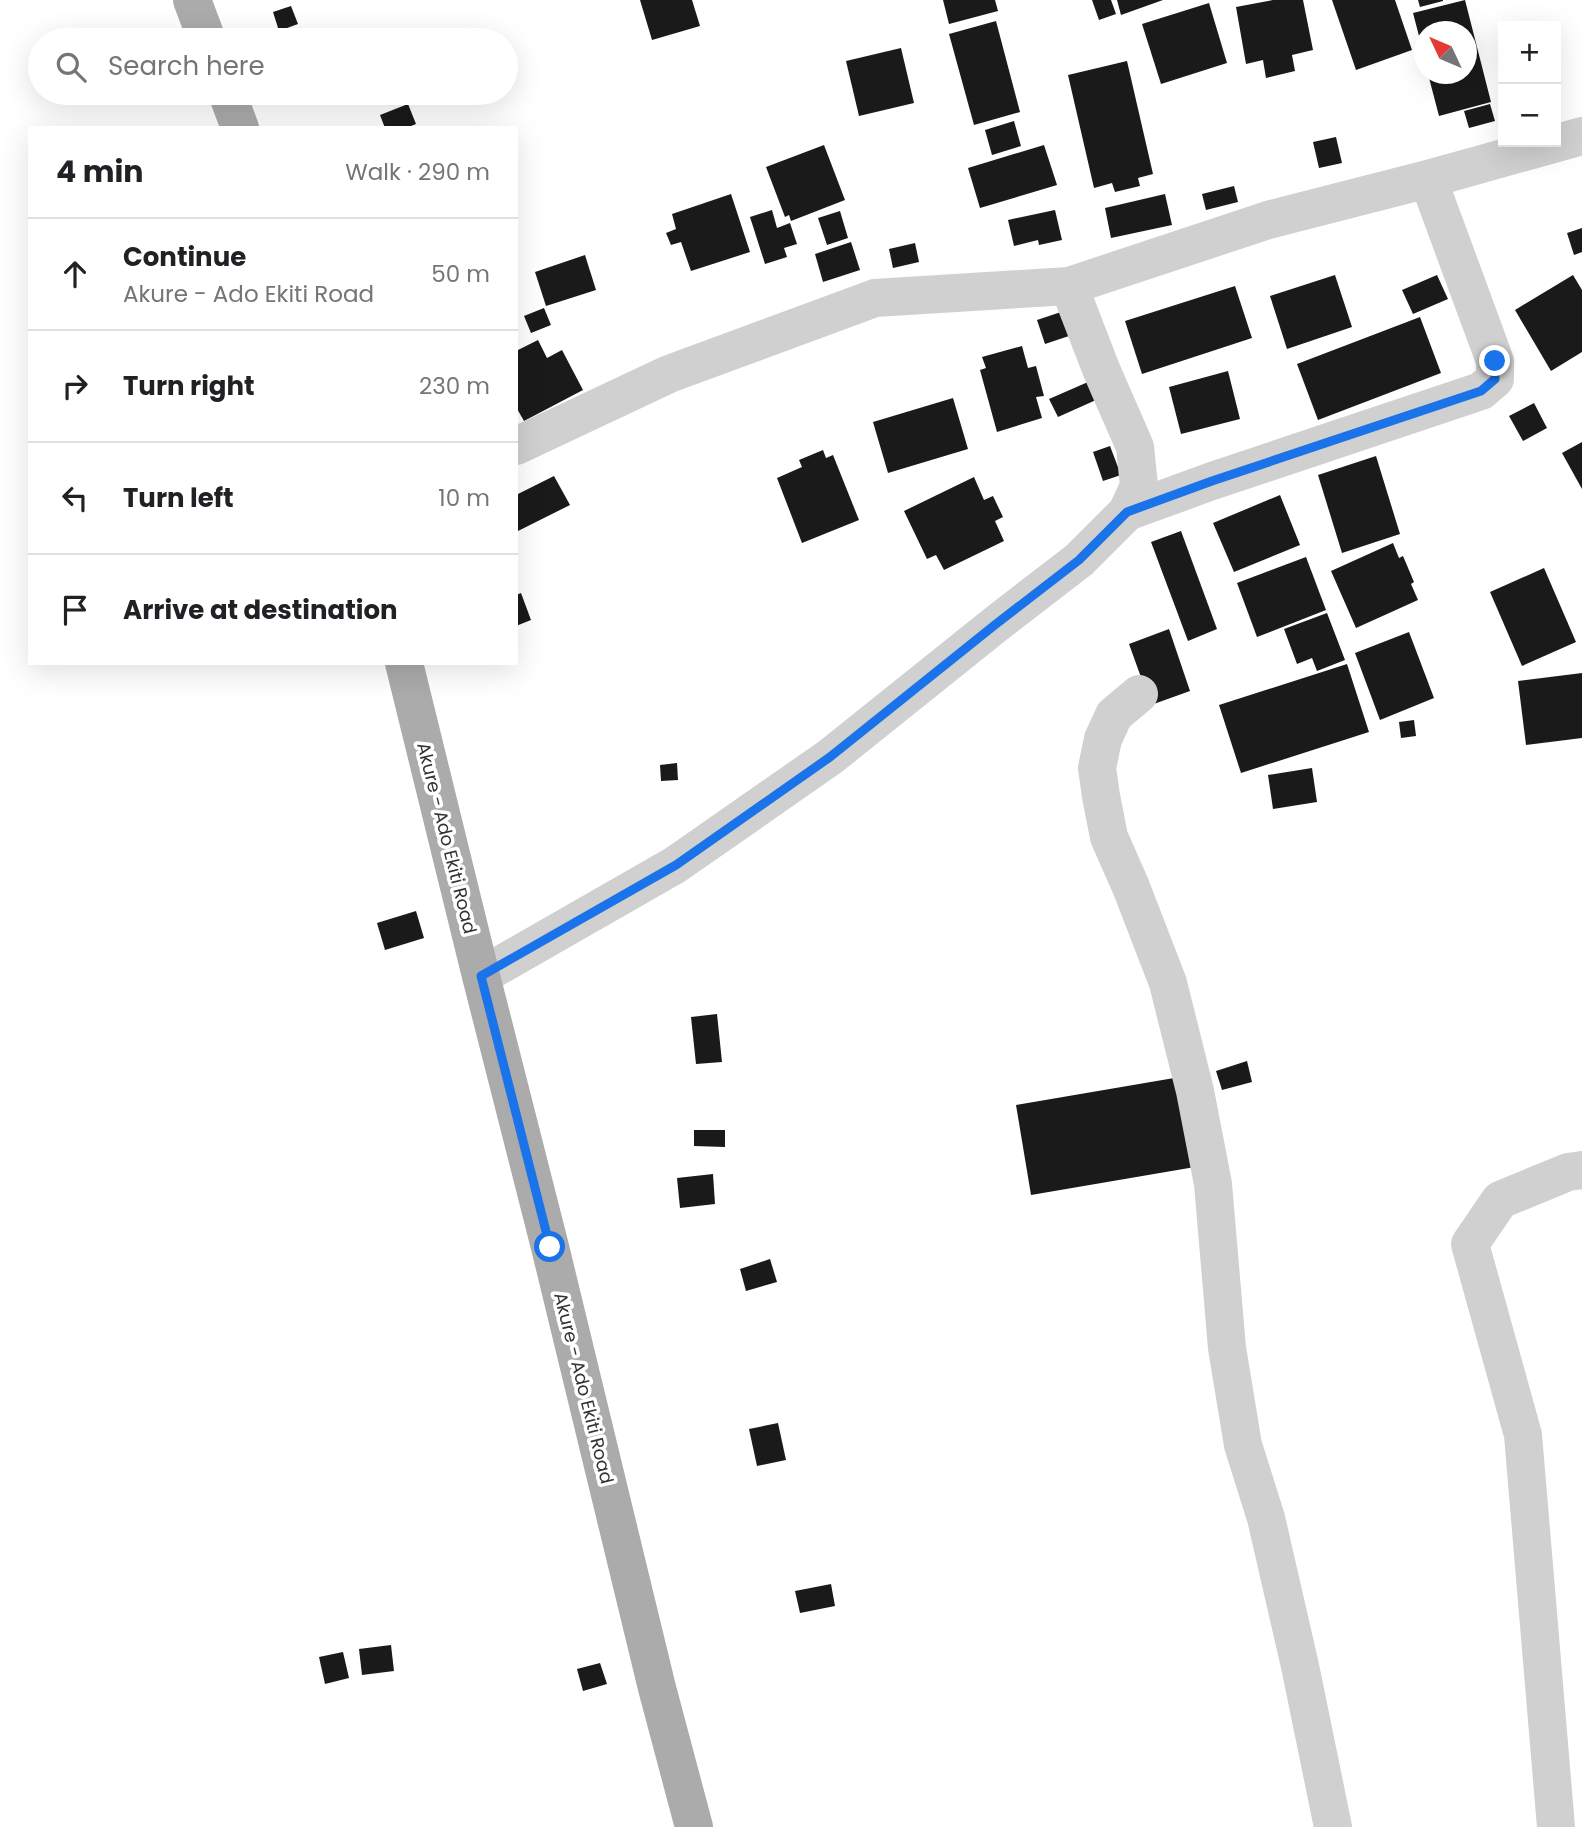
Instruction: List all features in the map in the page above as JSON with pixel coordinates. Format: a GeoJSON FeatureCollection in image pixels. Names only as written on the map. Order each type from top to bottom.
{"type":"FeatureCollection","features":[{"type":"Feature","properties":{"kind":"main road"},"geometry":{"type":"LineString","coordinates":[[192,0],[202,28]]}},
{"type":"Feature","properties":{"kind":"main road"},"geometry":{"type":"LineString","coordinates":[[231,105],[239,126]]}},
{"type":"Feature","properties":{"kind":"main road","name":"Akure - Ado Ekiti Road"},"geometry":{"type":"LineString","coordinates":[[404,665],[657,1688],[694,1827]]}},
{"type":"Feature","properties":{"kind":"street"},"geometry":{"type":"LineString","coordinates":[[518,445],[669,374],[875,298],[1069,286],[1268,220],[1582,136]]}},
{"type":"Feature","properties":{"kind":"street"},"geometry":{"type":"LineString","coordinates":[[1127,512],[1481,391],[1495,379],[1495,361],[1428,179]]}},
{"type":"Feature","properties":{"kind":"street"},"geometry":{"type":"LineString","coordinates":[[481,976],[676,865],[830,757],[1079,560],[1127,512],[1139,486],[1135,447],[1069,286]]}},
{"type":"Feature","properties":{"kind":"street"},"geometry":{"type":"LineString","coordinates":[[1139,694],[1114,715],[1103,739],[1097,768],[1101,796],[1109,837],[1168,983],[1195,1091],[1213,1184],[1227,1348],[1243,1445],[1269,1531],[1333,1827]]}},
{"type":"Feature","properties":{"kind":"street"},"geometry":{"type":"LineString","coordinates":[[1556,1827],[1523,1435],[1470,1244],[1500,1200],[1569,1172],[1582,1170]]}},
{"type":"Feature","properties":{"kind":"building"},"geometry":{"type":"Polygon","coordinates":[[[640,0],[692,0],[700,26],[652,40],[640,0]]]}},
{"type":"Feature","properties":{"kind":"building"},"geometry":{"type":"Polygon","coordinates":[[[943,0],[995,0],[998,11],[949,24],[943,0]]]}},
{"type":"Feature","properties":{"kind":"building"},"geometry":{"type":"Polygon","coordinates":[[[1092,0],[1111,0],[1116,14],[1099,20],[1092,0]]]}},
{"type":"Feature","properties":{"kind":"building"},"geometry":{"type":"Polygon","coordinates":[[[1117,0],[1163,0],[1121,15],[1117,0]]]}},
{"type":"Feature","properties":{"kind":"building"},"geometry":{"type":"Polygon","coordinates":[[[1273,0],[1303,0],[1313,50],[1292,55],[1295,71],[1266,78],[1263,60],[1246,64],[1236,7],[1273,0]]]}},
{"type":"Feature","properties":{"kind":"building"},"geometry":{"type":"Polygon","coordinates":[[[1332,0],[1395,0],[1412,50],[1356,70],[1332,0]]]}},
{"type":"Feature","properties":{"kind":"building"},"geometry":{"type":"Polygon","coordinates":[[[1418,0],[1443,0],[1443,1],[1420,7],[1418,0]]]}},
{"type":"Feature","properties":{"kind":"building"},"geometry":{"type":"Polygon","coordinates":[[[1465,0],[1470,21],[1415,21],[1413,13],[1465,0]]]}},
{"type":"Feature","properties":{"kind":"building"},"geometry":{"type":"Polygon","coordinates":[[[1209,3],[1227,63],[1161,84],[1142,24],[1209,3]]]}},
{"type":"Feature","properties":{"kind":"building"},"geometry":{"type":"Polygon","coordinates":[[[291,6],[298,24],[278,28],[273,12],[291,6]]]}},
{"type":"Feature","properties":{"kind":"building"},"geometry":{"type":"Polygon","coordinates":[[[996,21],[1020,112],[974,125],[949,34],[996,21]]]}},
{"type":"Feature","properties":{"kind":"building"},"geometry":{"type":"Polygon","coordinates":[[[1477,47],[1491,102],[1439,116],[1431,84],[1477,84],[1477,47]]]}},
{"type":"Feature","properties":{"kind":"building"},"geometry":{"type":"Polygon","coordinates":[[[901,48],[914,103],[859,116],[846,61],[901,48]]]}},
{"type":"Feature","properties":{"kind":"building"},"geometry":{"type":"Polygon","coordinates":[[[1127,61],[1153,174],[1138,178],[1140,186],[1115,192],[1112,183],[1094,188],[1068,75],[1127,61]]]}},
{"type":"Feature","properties":{"kind":"building"},"geometry":{"type":"Polygon","coordinates":[[[1490,104],[1495,121],[1469,128],[1464,111],[1490,104]]]}},
{"type":"Feature","properties":{"kind":"building"},"geometry":{"type":"Polygon","coordinates":[[[408,105],[416,124],[384,126],[380,115],[408,105]]]}},
{"type":"Feature","properties":{"kind":"building"},"geometry":{"type":"Polygon","coordinates":[[[1014,121],[1021,146],[992,155],[985,130],[1014,121]]]}},
{"type":"Feature","properties":{"kind":"building"},"geometry":{"type":"Polygon","coordinates":[[[1336,137],[1342,163],[1319,168],[1313,142],[1336,137]]]}},
{"type":"Feature","properties":{"kind":"building"},"geometry":{"type":"Polygon","coordinates":[[[824,145],[845,200],[791,221],[789,215],[785,217],[766,167],[824,145]]]}},
{"type":"Feature","properties":{"kind":"building"},"geometry":{"type":"Polygon","coordinates":[[[1044,145],[1057,185],[980,208],[968,168],[1044,145]]]}},
{"type":"Feature","properties":{"kind":"building"},"geometry":{"type":"Polygon","coordinates":[[[1234,186],[1238,202],[1206,210],[1202,194],[1234,186]]]}},
{"type":"Feature","properties":{"kind":"building"},"geometry":{"type":"Polygon","coordinates":[[[731,194],[750,252],[691,271],[681,242],[671,245],[666,233],[676,229],[672,214],[731,194]]]}},
{"type":"Feature","properties":{"kind":"building"},"geometry":{"type":"Polygon","coordinates":[[[1165,194],[1172,225],[1111,238],[1105,208],[1165,194]]]}},
{"type":"Feature","properties":{"kind":"building"},"geometry":{"type":"Polygon","coordinates":[[[772,210],[777,228],[790,223],[797,244],[784,248],[787,257],[765,264],[750,217],[772,210]]]}},
{"type":"Feature","properties":{"kind":"building"},"geometry":{"type":"Polygon","coordinates":[[[1055,210],[1062,240],[1039,245],[1038,240],[1014,246],[1008,220],[1055,210]]]}},
{"type":"Feature","properties":{"kind":"building"},"geometry":{"type":"Polygon","coordinates":[[[840,211],[848,238],[827,245],[818,218],[840,211]]]}},
{"type":"Feature","properties":{"kind":"building"},"geometry":{"type":"Polygon","coordinates":[[[1582,228],[1582,252],[1574,255],[1567,233],[1582,228]]]}},
{"type":"Feature","properties":{"kind":"building"},"geometry":{"type":"Polygon","coordinates":[[[851,242],[860,270],[823,282],[815,254],[851,242]]]}},
{"type":"Feature","properties":{"kind":"building"},"geometry":{"type":"Polygon","coordinates":[[[915,243],[919,262],[893,268],[889,249],[915,243]]]}},
{"type":"Feature","properties":{"kind":"building"},"geometry":{"type":"Polygon","coordinates":[[[585,255],[596,290],[546,306],[535,272],[585,255]]]}},
{"type":"Feature","properties":{"kind":"building"},"geometry":{"type":"Polygon","coordinates":[[[1335,275],[1352,327],[1287,349],[1270,296],[1335,275]]]}},
{"type":"Feature","properties":{"kind":"building"},"geometry":{"type":"Polygon","coordinates":[[[1437,275],[1448,299],[1413,314],[1402,290],[1437,275]]]}},
{"type":"Feature","properties":{"kind":"building"},"geometry":{"type":"Polygon","coordinates":[[[1573,275],[1582,290],[1582,352],[1551,371],[1515,310],[1573,275]]]}},
{"type":"Feature","properties":{"kind":"building"},"geometry":{"type":"Polygon","coordinates":[[[1235,286],[1252,338],[1142,374],[1125,321],[1235,286]]]}},
{"type":"Feature","properties":{"kind":"building"},"geometry":{"type":"Polygon","coordinates":[[[544,308],[551,325],[531,333],[524,316],[544,308]]]}},
{"type":"Feature","properties":{"kind":"building"},"geometry":{"type":"Polygon","coordinates":[[[1061,312],[1069,336],[1045,344],[1037,320],[1061,312]]]}},
{"type":"Feature","properties":{"kind":"building"},"geometry":{"type":"Polygon","coordinates":[[[1420,317],[1441,373],[1318,420],[1297,364],[1420,317]]]}},
{"type":"Feature","properties":{"kind":"building"},"geometry":{"type":"Polygon","coordinates":[[[538,340],[547,358],[562,350],[583,390],[524,421],[518,410],[518,350],[538,340]]]}},
{"type":"Feature","properties":{"kind":"building"},"geometry":{"type":"Polygon","coordinates":[[[1022,346],[1028,368],[1036,366],[1044,396],[1036,397],[1042,418],[997,432],[980,370],[986,368],[982,357],[1022,346]]]}},
{"type":"Feature","properties":{"kind":"building"},"geometry":{"type":"Polygon","coordinates":[[[1228,371],[1240,419],[1181,434],[1169,387],[1228,371]]]}},
{"type":"Feature","properties":{"kind":"building"},"geometry":{"type":"Polygon","coordinates":[[[1088,382],[1096,400],[1058,417],[1049,399],[1088,382]]]}},
{"type":"Feature","properties":{"kind":"building"},"geometry":{"type":"Polygon","coordinates":[[[953,398],[968,449],[888,473],[873,422],[953,398]]]}},
{"type":"Feature","properties":{"kind":"building"},"geometry":{"type":"Polygon","coordinates":[[[1534,403],[1547,428],[1523,441],[1509,416],[1534,403]]]}},
{"type":"Feature","properties":{"kind":"building"},"geometry":{"type":"Polygon","coordinates":[[[1582,442],[1582,489],[1562,453],[1582,442]]]}},
{"type":"Feature","properties":{"kind":"building"},"geometry":{"type":"Polygon","coordinates":[[[1110,446],[1121,475],[1103,481],[1093,452],[1110,446]]]}},
{"type":"Feature","properties":{"kind":"building"},"geometry":{"type":"Polygon","coordinates":[[[823,450],[826,458],[833,455],[859,520],[802,543],[777,478],[802,467],[799,460],[823,450]]]}},
{"type":"Feature","properties":{"kind":"building"},"geometry":{"type":"Polygon","coordinates":[[[1376,456],[1400,534],[1342,553],[1318,475],[1376,456]]]}},
{"type":"Feature","properties":{"kind":"building"},"geometry":{"type":"Polygon","coordinates":[[[554,476],[570,505],[518,531],[518,494],[554,476]]]}},
{"type":"Feature","properties":{"kind":"building"},"geometry":{"type":"Polygon","coordinates":[[[974,477],[984,500],[993,496],[1003,517],[995,521],[1004,541],[944,570],[936,555],[927,559],[904,511],[974,477]]]}},
{"type":"Feature","properties":{"kind":"building"},"geometry":{"type":"Polygon","coordinates":[[[1280,495],[1300,545],[1234,572],[1213,523],[1280,495]]]}},
{"type":"Feature","properties":{"kind":"building"},"geometry":{"type":"Polygon","coordinates":[[[1181,531],[1217,629],[1188,641],[1151,542],[1181,531]]]}},
{"type":"Feature","properties":{"kind":"building"},"geometry":{"type":"Polygon","coordinates":[[[1393,543],[1399,558],[1403,556],[1418,600],[1356,628],[1331,571],[1393,543]]]}},
{"type":"Feature","properties":{"kind":"building"},"geometry":{"type":"Polygon","coordinates":[[[1306,557],[1326,610],[1257,637],[1237,583],[1306,557]]]}},
{"type":"Feature","properties":{"kind":"building"},"geometry":{"type":"Polygon","coordinates":[[[1544,568],[1576,642],[1522,666],[1490,592],[1544,568]]]}},
{"type":"Feature","properties":{"kind":"building"},"geometry":{"type":"Polygon","coordinates":[[[521,593],[531,620],[518,625],[518,594],[521,593]]]}},
{"type":"Feature","properties":{"kind":"building"},"geometry":{"type":"Polygon","coordinates":[[[1327,613],[1345,660],[1317,671],[1312,658],[1297,664],[1284,629],[1327,613]]]}},
{"type":"Feature","properties":{"kind":"building"},"geometry":{"type":"Polygon","coordinates":[[[1169,629],[1190,691],[1151,705],[1129,644],[1169,629]]]}},
{"type":"Feature","properties":{"kind":"building"},"geometry":{"type":"Polygon","coordinates":[[[1409,632],[1434,698],[1380,720],[1355,653],[1409,632]]]}},
{"type":"Feature","properties":{"kind":"building"},"geometry":{"type":"Polygon","coordinates":[[[1347,664],[1369,732],[1241,773],[1219,705],[1347,664]]]}},
{"type":"Feature","properties":{"kind":"building"},"geometry":{"type":"Polygon","coordinates":[[[1582,673],[1582,738],[1526,745],[1518,681],[1582,673]]]}},
{"type":"Feature","properties":{"kind":"building"},"geometry":{"type":"Polygon","coordinates":[[[1414,720],[1416,736],[1401,738],[1399,722],[1414,720]]]}},
{"type":"Feature","properties":{"kind":"building"},"geometry":{"type":"Polygon","coordinates":[[[677,763],[678,780],[661,781],[660,765],[677,763]]]}},
{"type":"Feature","properties":{"kind":"building"},"geometry":{"type":"Polygon","coordinates":[[[1312,768],[1317,802],[1273,809],[1268,775],[1312,768]]]}},
{"type":"Feature","properties":{"kind":"building"},"geometry":{"type":"Polygon","coordinates":[[[416,911],[424,938],[385,950],[377,923],[416,911]]]}},
{"type":"Feature","properties":{"kind":"building"},"geometry":{"type":"Polygon","coordinates":[[[717,1014],[722,1062],[696,1064],[691,1017],[717,1014]]]}},
{"type":"Feature","properties":{"kind":"building"},"geometry":{"type":"Polygon","coordinates":[[[1247,1061],[1252,1082],[1222,1090],[1216,1071],[1247,1061]]]}},
{"type":"Feature","properties":{"kind":"building"},"geometry":{"type":"Polygon","coordinates":[[[1180,1077],[1195,1167],[1031,1195],[1016,1105],[1180,1077]]]}},
{"type":"Feature","properties":{"kind":"building"},"geometry":{"type":"Polygon","coordinates":[[[694,1130],[725,1130],[725,1147],[694,1146],[694,1130]]]}},
{"type":"Feature","properties":{"kind":"building"},"geometry":{"type":"Polygon","coordinates":[[[713,1174],[715,1204],[680,1208],[677,1178],[713,1174]]]}},
{"type":"Feature","properties":{"kind":"building"},"geometry":{"type":"Polygon","coordinates":[[[770,1259],[777,1282],[746,1291],[740,1269],[770,1259]]]}},
{"type":"Feature","properties":{"kind":"building"},"geometry":{"type":"Polygon","coordinates":[[[778,1423],[786,1460],[757,1466],[749,1429],[778,1423]]]}},
{"type":"Feature","properties":{"kind":"building"},"geometry":{"type":"Polygon","coordinates":[[[831,1584],[835,1606],[800,1613],[795,1591],[831,1584]]]}},
{"type":"Feature","properties":{"kind":"building"},"geometry":{"type":"Polygon","coordinates":[[[391,1645],[394,1671],[362,1675],[359,1649],[391,1645]]]}},
{"type":"Feature","properties":{"kind":"building"},"geometry":{"type":"Polygon","coordinates":[[[343,1652],[349,1678],[325,1684],[319,1657],[343,1652]]]}},
{"type":"Feature","properties":{"kind":"building"},"geometry":{"type":"Polygon","coordinates":[[[600,1663],[607,1684],[583,1691],[577,1669],[600,1663]]]}},
{"type":"Feature","properties":{"kind":"route"},"geometry":{"type":"LineString","coordinates":[[550,1247],[481,976],[676,865],[830,757],[1079,560],[1127,512],[1481,391],[1495,379],[1495,361]]}}]}
